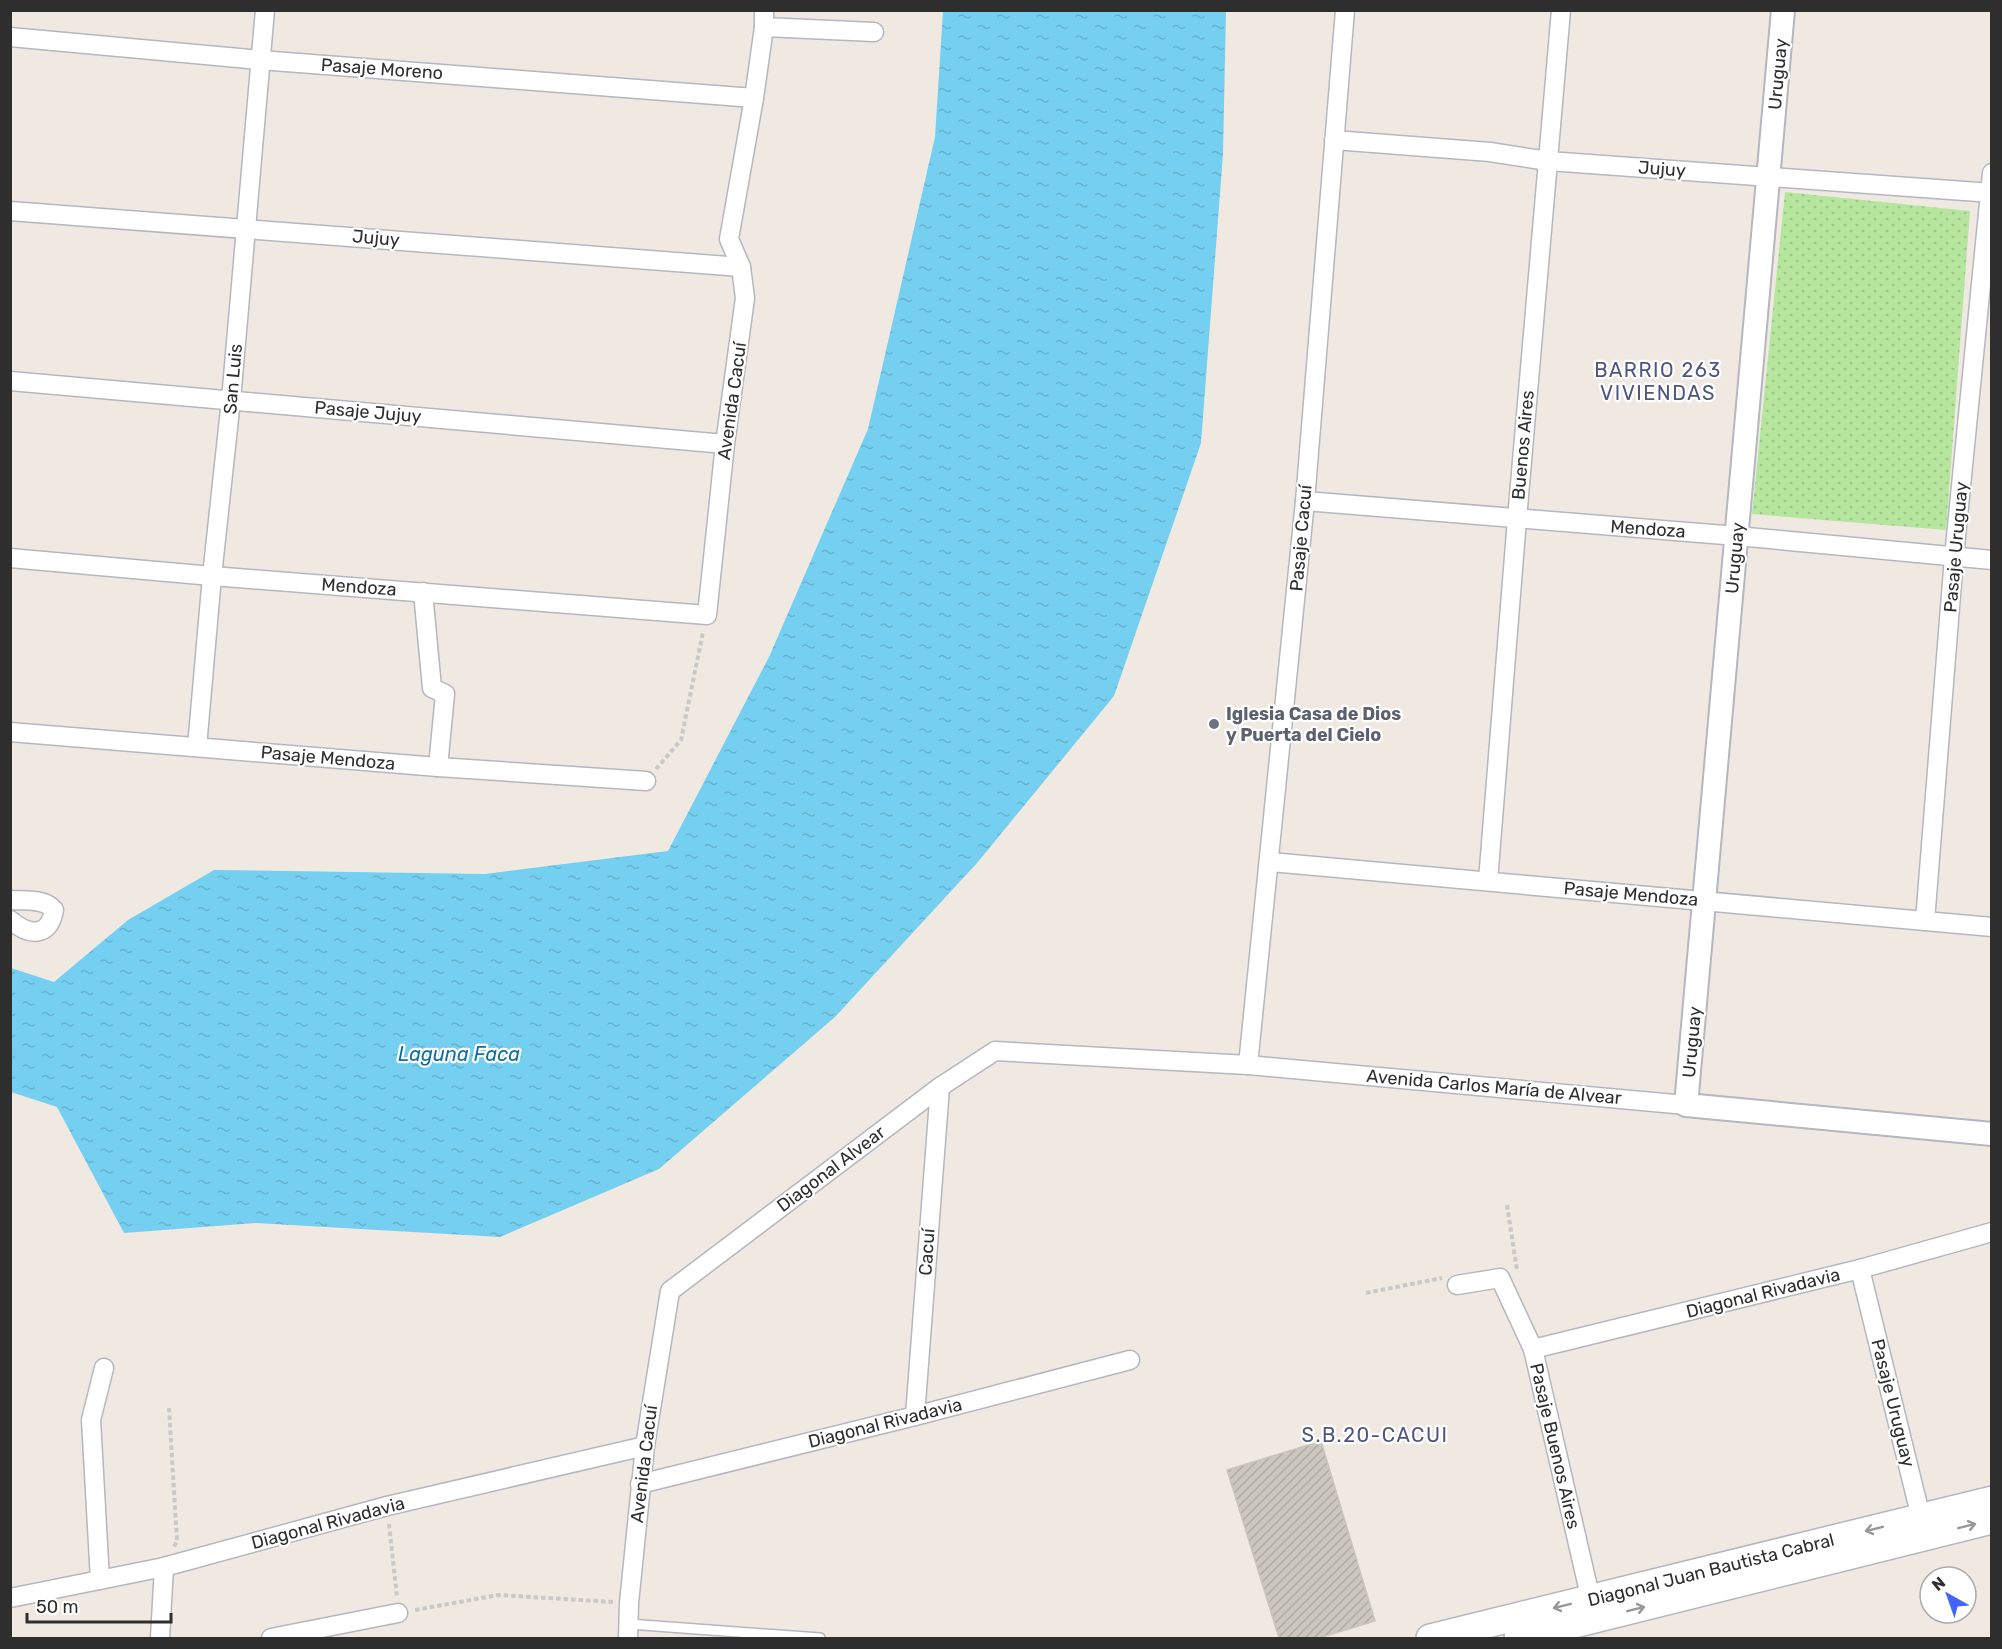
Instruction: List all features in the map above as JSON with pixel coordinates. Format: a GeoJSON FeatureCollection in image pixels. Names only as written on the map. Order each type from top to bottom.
{"type":"FeatureCollection","features":[{"type":"Feature","properties":{"kind":"main road","name":"Diagonal Juan Bautista Cabral"},"geometry":{"type":"LineString","coordinates":[[1430,1638],[1593,1609],[1923,1527],[1992,1500]]}},
{"type":"Feature","properties":{"kind":"main road","name":"Diagonal Juan Bautista Cabral"},"geometry":{"type":"LineString","coordinates":[[1923,1527],[1992,1520]]}},
{"type":"Feature","properties":{"kind":"main road","name":"Diagonal Juan Bautista Cabral"},"geometry":{"type":"LineString","coordinates":[[1518,1638],[1593,1609]]}},
{"type":"Feature","properties":{"kind":"street","name":"San Luis"},"geometry":{"type":"LineString","coordinates":[[197,747],[231,400],[265,10]]}},
{"type":"Feature","properties":{"kind":"street","name":"Pasaje Cacuí"},"geometry":{"type":"LineString","coordinates":[[1248,1065],[1305,501],[1345,10]]}},
{"type":"Feature","properties":{"kind":"street","name":"Buenos Aires"},"geometry":{"type":"LineString","coordinates":[[1488,881],[1561,10]]}},
{"type":"Feature","properties":{"kind":"street","name":"Uruguay"},"geometry":{"type":"LineString","coordinates":[[1686,1105],[1783,10]]}},
{"type":"Feature","properties":{"kind":"street"},"geometry":{"type":"LineString","coordinates":[[764,19],[874,32]]}},
{"type":"Feature","properties":{"kind":"street","name":"Avenida Cacuí"},"geometry":{"type":"LineString","coordinates":[[707,615],[725,444],[745,298],[741,267],[729,239],[754,98],[764,19]]}},
{"type":"Feature","properties":{"kind":"street","name":"Pasaje Moreno"},"geometry":{"type":"LineString","coordinates":[[10,37],[260,60],[754,98]]}},
{"type":"Feature","properties":{"kind":"street","name":"Jujuy"},"geometry":{"type":"LineString","coordinates":[[1334,140],[1490,152],[1548,161],[1991,193]]}},
{"type":"Feature","properties":{"kind":"street","name":"Pasaje Uruguay"},"geometry":{"type":"LineString","coordinates":[[1925,921],[1954,557],[1992,173]]}},
{"type":"Feature","properties":{"kind":"street","name":"Jujuy"},"geometry":{"type":"LineString","coordinates":[[10,211],[741,267]]}},
{"type":"Feature","properties":{"kind":"street","name":"Pasaje Jujuy"},"geometry":{"type":"LineString","coordinates":[[10,381],[725,444]]}},
{"type":"Feature","properties":{"kind":"street","name":"Mendoza"},"geometry":{"type":"LineString","coordinates":[[1305,501],[1737,536],[1992,560]]}},
{"type":"Feature","properties":{"kind":"street","name":"Mendoza"},"geometry":{"type":"LineString","coordinates":[[10,558],[707,615]]}},
{"type":"Feature","properties":{"kind":"street"},"geometry":{"type":"LineString","coordinates":[[423,592],[432,688],[445,694],[438,767]]}},
{"type":"Feature","properties":{"kind":"street","name":"Pasaje Mendoza"},"geometry":{"type":"LineString","coordinates":[[10,732],[438,767],[646,781]]}},
{"type":"Feature","properties":{"kind":"street","name":"Pasaje Mendoza"},"geometry":{"type":"LineString","coordinates":[[1270,862],[1992,927]]}},
{"type":"Feature","properties":{"kind":"street"},"geometry":{"type":"LineString","coordinates":[[10,900],[39,901],[50,905],[54,910],[52,923],[43,931],[29,932],[10,920]]}},
{"type":"Feature","properties":{"kind":"street","name":"Avenida Carlos María de Alvear"},"geometry":{"type":"LineString","coordinates":[[995,1052],[1248,1065],[1992,1134]]}},
{"type":"Feature","properties":{"kind":"street","name":"Diagonal Alvear"},"geometry":{"type":"LineString","coordinates":[[670,1291],[940,1087],[995,1052]]}},
{"type":"Feature","properties":{"kind":"street","name":"Cacuí"},"geometry":{"type":"LineString","coordinates":[[915,1416],[940,1087]]}},
{"type":"Feature","properties":{"kind":"street","name":"Diagonal Rivadavia"},"geometry":{"type":"LineString","coordinates":[[1533,1349],[1860,1269],[1992,1232]]}},
{"type":"Feature","properties":{"kind":"street","name":"Pasaje Uruguay"},"geometry":{"type":"LineString","coordinates":[[1860,1269],[1923,1527]]}},
{"type":"Feature","properties":{"kind":"street"},"geometry":{"type":"LineString","coordinates":[[1457,1285],[1500,1278]]}},
{"type":"Feature","properties":{"kind":"street","name":"Pasaje Buenos Aires"},"geometry":{"type":"LineString","coordinates":[[1500,1278],[1533,1349],[1593,1609]]}},
{"type":"Feature","properties":{"kind":"street","name":"Avenida Cacuí"},"geometry":{"type":"LineString","coordinates":[[628,1631],[640,1484],[670,1291]]}},
{"type":"Feature","properties":{"kind":"street","name":"Diagonal Rivadavia"},"geometry":{"type":"LineString","coordinates":[[640,1484],[1130,1360]]}},
{"type":"Feature","properties":{"kind":"street"},"geometry":{"type":"LineString","coordinates":[[100,1580],[91,1420],[104,1368]]}},
{"type":"Feature","properties":{"kind":"street","name":"Diagonal Rivadavia"},"geometry":{"type":"LineString","coordinates":[[10,1598],[164,1567],[387,1506],[645,1446]]}},
{"type":"Feature","properties":{"kind":"street"},"geometry":{"type":"LineString","coordinates":[[160,1638],[164,1567]]}},
{"type":"Feature","properties":{"kind":"street"},"geometry":{"type":"LineString","coordinates":[[271,1638],[398,1613]]}},
{"type":"Feature","properties":{"kind":"lane"},"geometry":{"type":"LineString","coordinates":[[628,1631],[820,1638]]}},
{"type":"Feature","properties":{"kind":"path"},"geometry":{"type":"LineString","coordinates":[[646,781],[681,740],[707,615]]}},
{"type":"Feature","properties":{"kind":"path"},"geometry":{"type":"LineString","coordinates":[[1500,1278],[1518,1273],[1507,1205]]}},
{"type":"Feature","properties":{"kind":"path"},"geometry":{"type":"LineString","coordinates":[[1366,1293],[1448,1276],[1457,1285]]}},
{"type":"Feature","properties":{"kind":"path"},"geometry":{"type":"LineString","coordinates":[[164,1567],[177,1541],[169,1408]]}},
{"type":"Feature","properties":{"kind":"path"},"geometry":{"type":"LineString","coordinates":[[387,1506],[398,1613],[498,1595],[629,1603]]}},
{"type":"Feature","properties":{"kind":"green space"},"geometry":{"type":"Polygon","coordinates":[[[1785,192],[1970,211],[1946,530],[1752,514],[1785,192]]]}},
{"type":"Feature","properties":{"kind":"water","name":"Laguna Faca"},"geometry":{"type":"Polygon","coordinates":[[[943,11],[1226,11],[1223,154],[1201,443],[1114,696],[977,863],[835,1017],[659,1169],[500,1237],[256,1223],[124,1233],[57,1107],[11,1092],[11,968],[54,982],[128,920],[214,870],[485,874],[668,851],[769,657],[868,429],[935,137],[943,11]]]}},
{"type":"Feature","properties":{"kind":"building"},"geometry":{"type":"Polygon","coordinates":[[[1321,1441],[1375,1621],[1319,1638],[1279,1638],[1227,1470],[1321,1441]]]}},
{"type":"Feature","properties":{"kind":"place","name":"Iglesia Casa de Dios y Puerta del Cielo"},"geometry":{"type":"Point","coordinates":[1214,724]}},
{"type":"Feature","properties":{"kind":"district","name":"BARRIO 263 VIVIENDAS"},"geometry":{"type":"Point","coordinates":[1658,382]}},
{"type":"Feature","properties":{"kind":"district","name":"S.B.20-CACUI"},"geometry":{"type":"Point","coordinates":[1375,1435]}}]}
